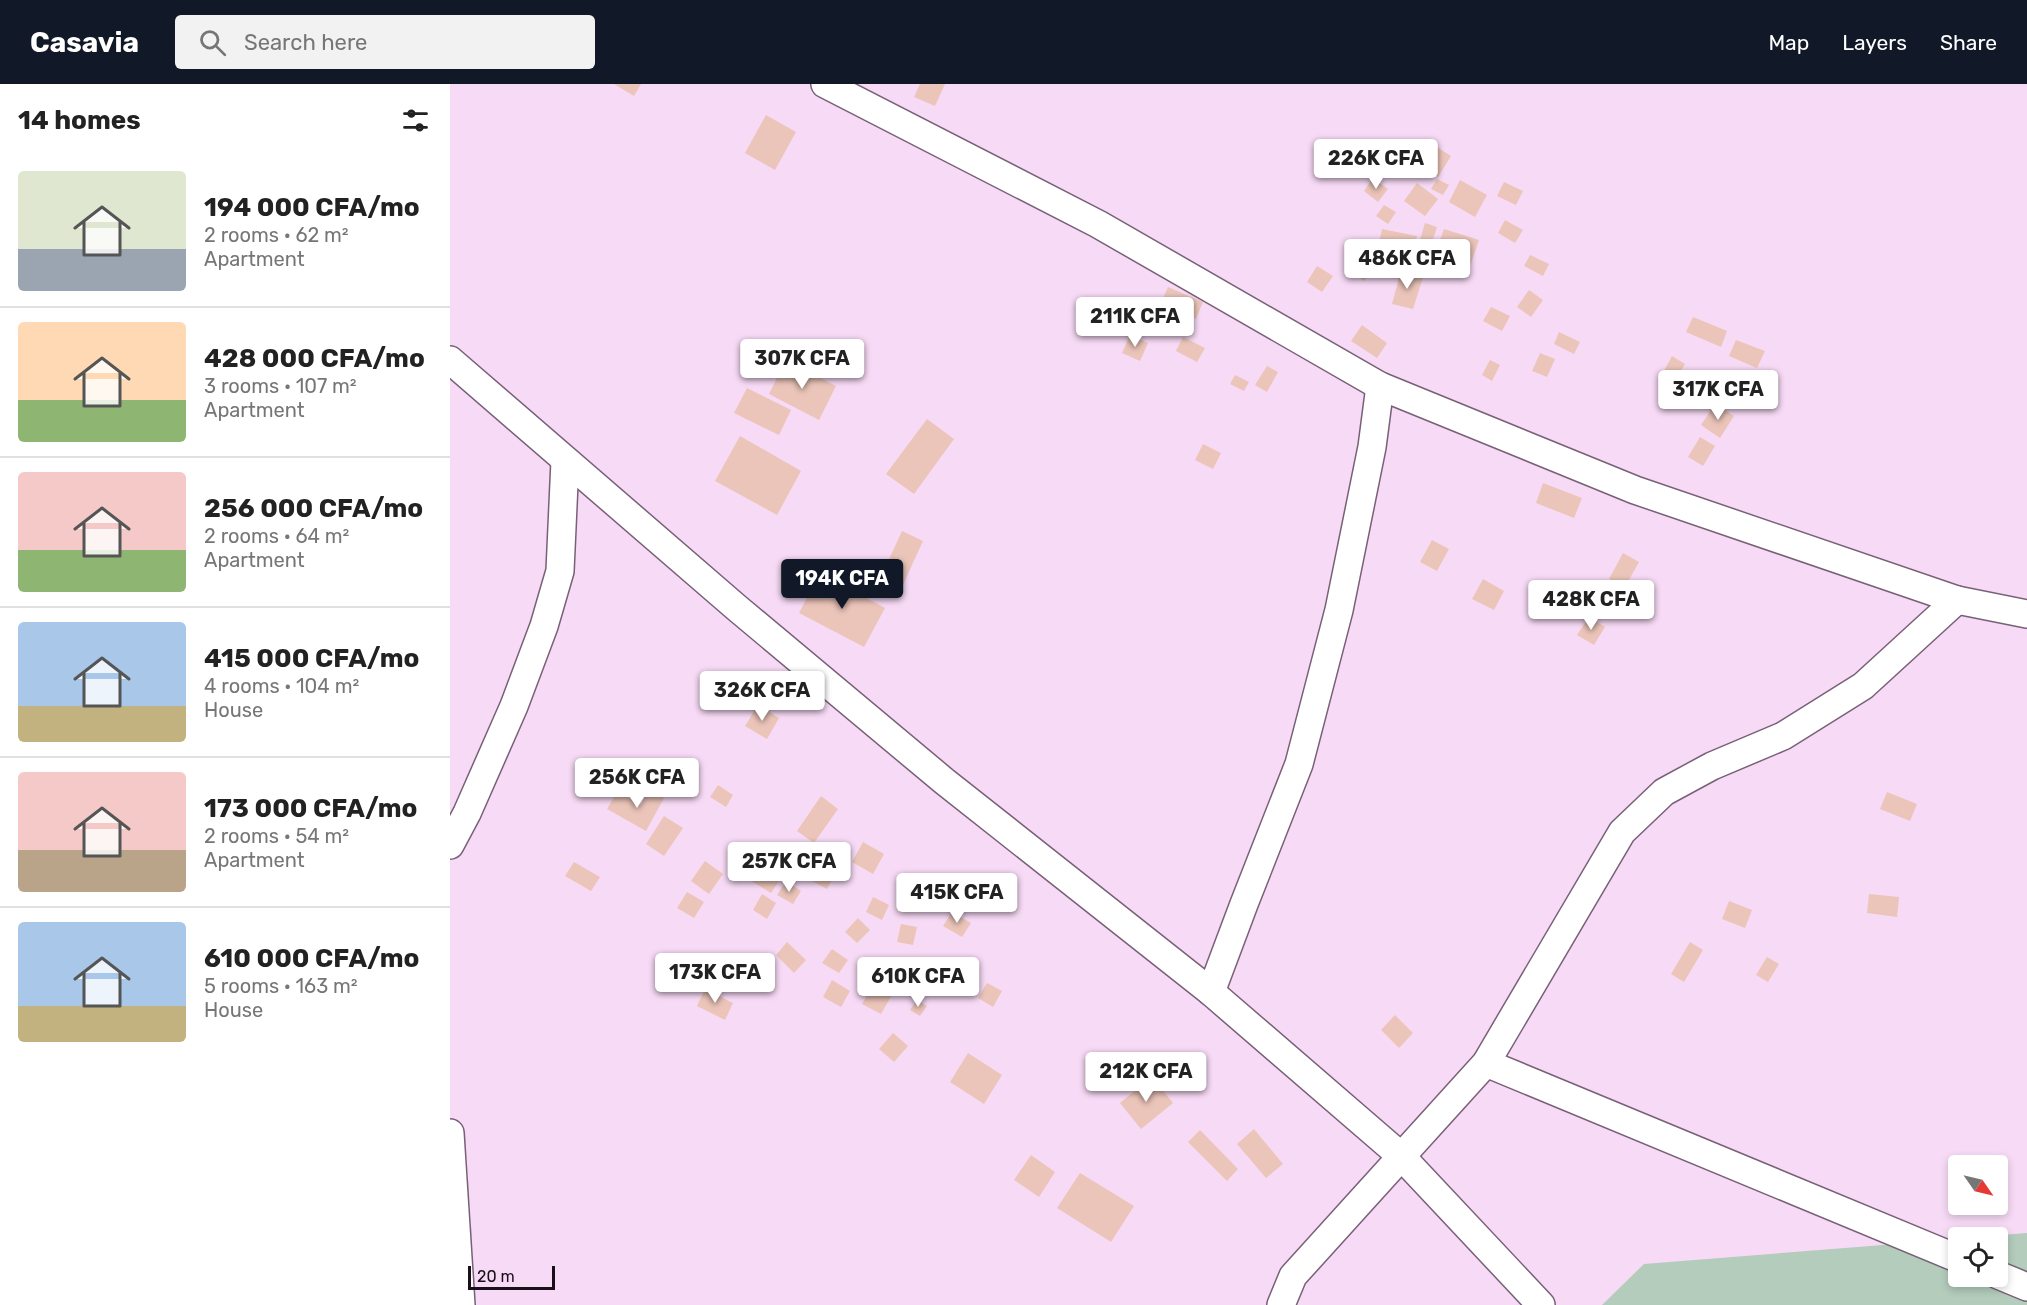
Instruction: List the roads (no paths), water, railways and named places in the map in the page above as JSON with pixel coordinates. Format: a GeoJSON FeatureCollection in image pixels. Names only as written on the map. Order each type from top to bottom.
{"type":"FeatureCollection","features":[{"type":"Feature","properties":{"kind":"street"},"geometry":{"type":"LineString","coordinates":[[825,84],[1098,224],[1380,386],[1635,490],[1957,600],[2027,614]]}},
{"type":"Feature","properties":{"kind":"street"},"geometry":{"type":"LineString","coordinates":[[450,360],[737,608],[944,781],[1211,992],[1401,1156],[1541,1305]]}},
{"type":"Feature","properties":{"kind":"street"},"geometry":{"type":"LineString","coordinates":[[1211,992],[1299,764],[1339,609],[1372,447],[1380,386]]}},
{"type":"Feature","properties":{"kind":"street"},"geometry":{"type":"LineString","coordinates":[[450,844],[467,813],[514,706],[544,626],[560,570],[565,461]]}},
{"type":"Feature","properties":{"kind":"street"},"geometry":{"type":"LineString","coordinates":[[1281,1305],[1293,1276],[1486,1063],[1622,832],[1664,792],[1712,766],[1784,736],[1863,686],[1957,600]]}},
{"type":"Feature","properties":{"kind":"street"},"geometry":{"type":"LineString","coordinates":[[1486,1063],[1948,1254]]}},
{"type":"Feature","properties":{"kind":"street"},"geometry":{"type":"LineString","coordinates":[[450,1133],[461,1305]]}},
{"type":"Feature","properties":{"kind":"street"},"geometry":{"type":"LineString","coordinates":[[2008,1279],[2027,1287]]}}]}
